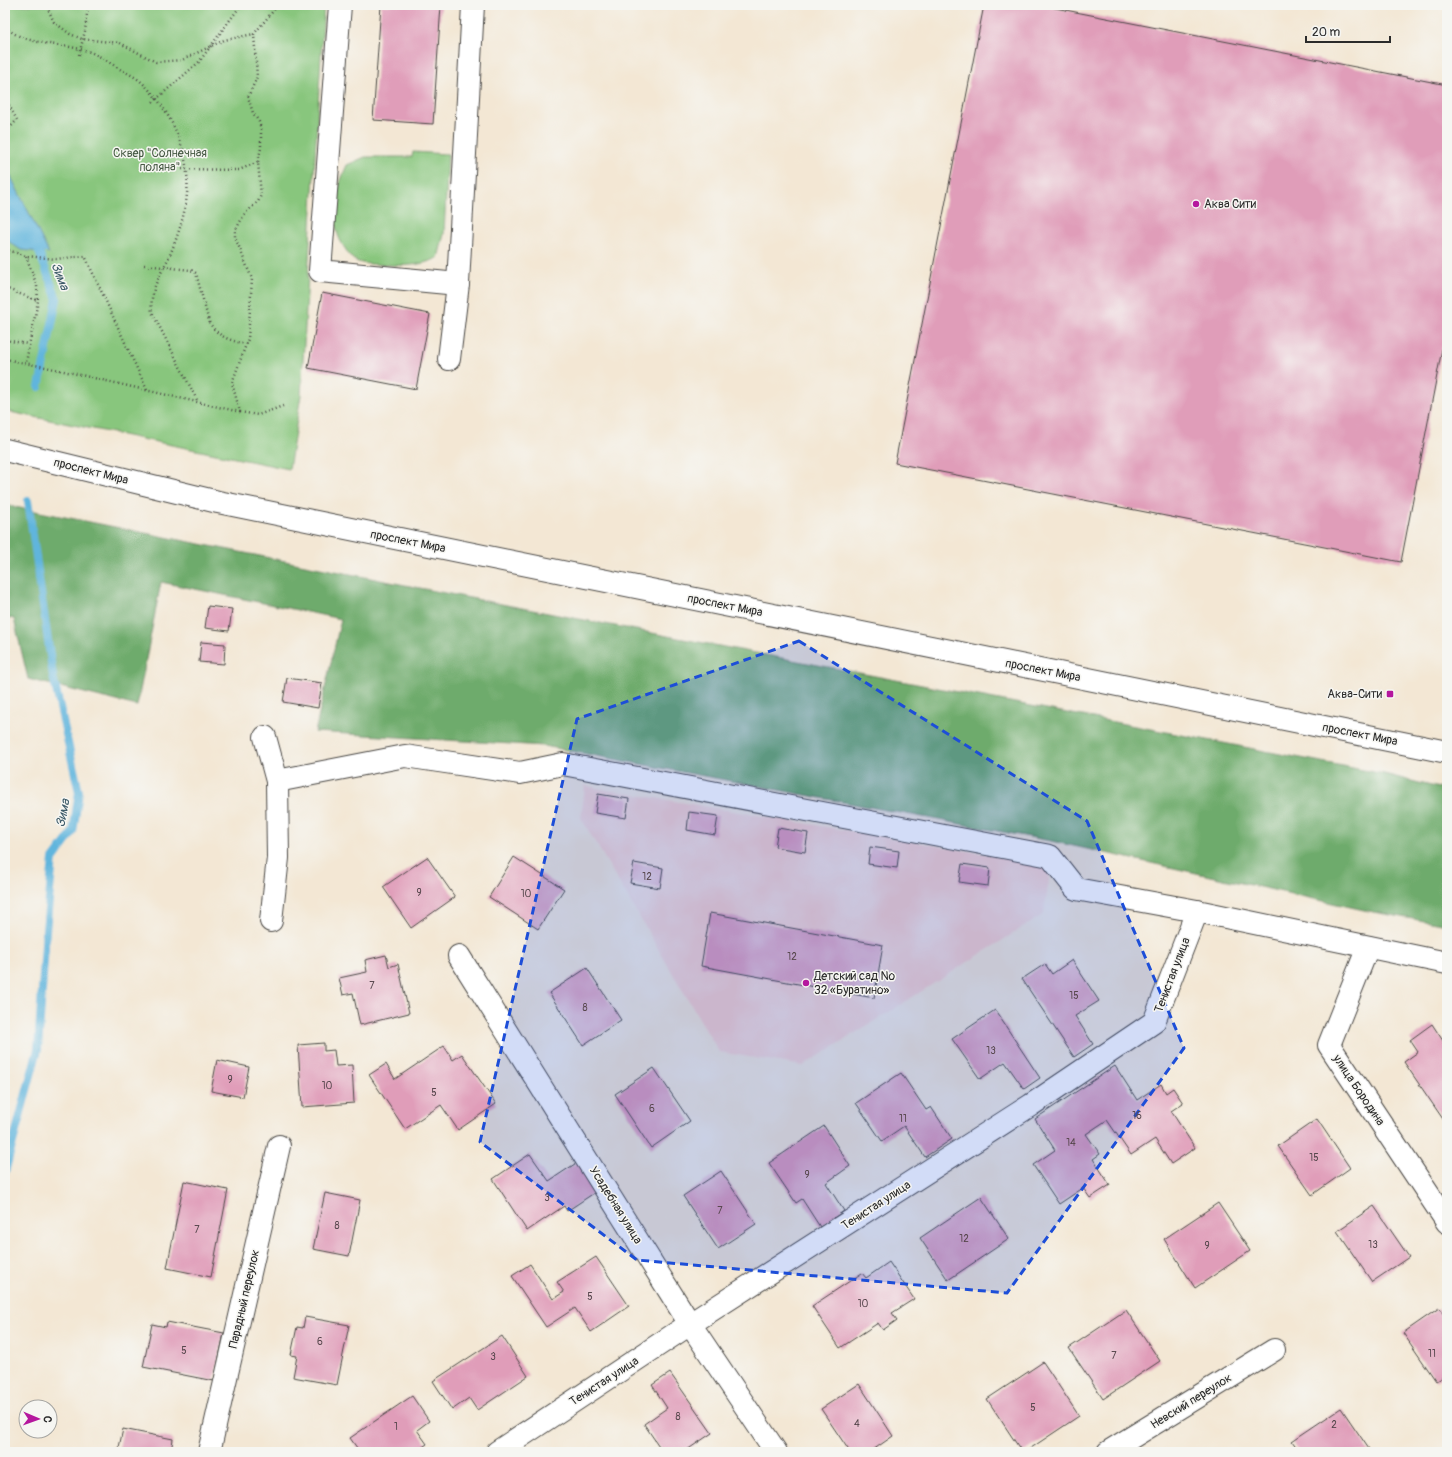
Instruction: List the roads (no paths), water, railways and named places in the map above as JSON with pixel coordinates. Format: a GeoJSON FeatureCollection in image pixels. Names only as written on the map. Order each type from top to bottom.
{"type":"FeatureCollection","features":[{"type":"Feature","properties":{"kind":"street"},"geometry":{"type":"LineString","coordinates":[[340,5],[320,271],[458,284]]}},
{"type":"Feature","properties":{"kind":"street"},"geometry":{"type":"LineString","coordinates":[[450,359],[458,284],[473,5]]}},
{"type":"Feature","properties":{"kind":"street","name":"проспект Мира"},"geometry":{"type":"LineString","coordinates":[[5,450],[218,502],[1447,752]]}},
{"type":"Feature","properties":{"kind":"street"},"geometry":{"type":"LineString","coordinates":[[265,737],[277,781],[278,858],[271,920]]}},
{"type":"Feature","properties":{"kind":"street"},"geometry":{"type":"LineString","coordinates":[[277,781],[405,756],[520,773],[563,764],[1050,856],[1076,889],[1197,911],[1447,963]]}},
{"type":"Feature","properties":{"kind":"street","name":"Тенистая улица"},"geometry":{"type":"LineString","coordinates":[[497,1452],[690,1324],[1031,1105],[1154,1022],[1197,911]]}},
{"type":"Feature","properties":{"kind":"street","name":"улица Бородина"},"geometry":{"type":"LineString","coordinates":[[1368,947],[1329,1045],[1447,1222]]}},
{"type":"Feature","properties":{"kind":"street","name":"Усадебная улица"},"geometry":{"type":"LineString","coordinates":[[459,956],[690,1324],[776,1452]]}},
{"type":"Feature","properties":{"kind":"street","name":"Парадный переулок"},"geometry":{"type":"LineString","coordinates":[[209,1452],[279,1146]]}},
{"type":"Feature","properties":{"kind":"street","name":"Невский переулок"},"geometry":{"type":"LineString","coordinates":[[1108,1452],[1274,1350]]}},
{"type":"Feature","properties":{"kind":"water"},"geometry":{"type":"Polygon","coordinates":[[[5,165],[49,253],[21,250],[5,239],[5,165]]]}},
{"type":"Feature","properties":{"kind":"waterway","name":"Зима"},"geometry":{"type":"LineString","coordinates":[[36,244],[57,299],[39,387]]}},
{"type":"Feature","properties":{"kind":"waterway","name":"Зима"},"geometry":{"type":"LineString","coordinates":[[5,1172],[38,1049],[46,930],[53,859],[73,832],[79,792],[53,676],[28,501]]}},
{"type":"Feature","properties":{"kind":"place","name":"Аква Сити"},"geometry":{"type":"Point","coordinates":[1196,204]}},
{"type":"Feature","properties":{"kind":"place","name":"Аква-Сити"},"geometry":{"type":"Point","coordinates":[1390,694]}},
{"type":"Feature","properties":{"kind":"place","name":"Детский сад № 32 «Буратино»"},"geometry":{"type":"Point","coordinates":[806,983]}},
{"type":"Feature","properties":{"kind":"park label","name":"Сквер \"Солнечная поляна\""},"geometry":{"type":"Point","coordinates":[160,160]}}]}
